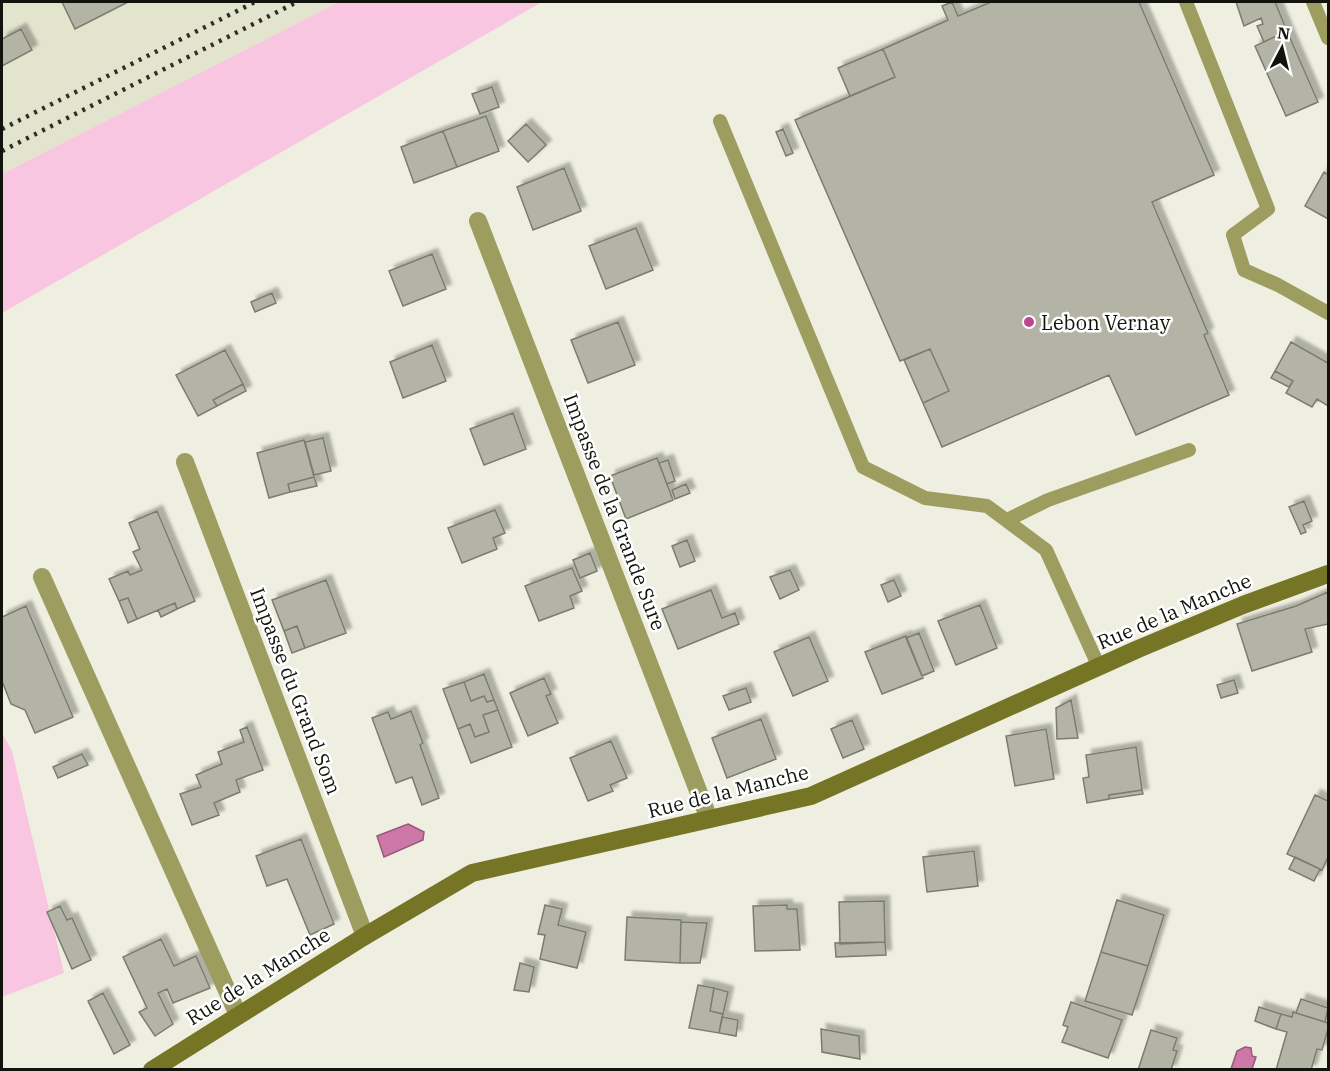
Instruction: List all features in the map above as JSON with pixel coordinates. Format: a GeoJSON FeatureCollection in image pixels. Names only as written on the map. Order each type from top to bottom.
{"type":"FeatureCollection","features":[{"type":"Feature","properties":{"kind":"street","name":"Impasse de la Grande Sure"},"geometry":{"type":"LineString","coordinates":[[478,221],[709,819]]}},
{"type":"Feature","properties":{"kind":"street","name":"Impasse du Grand Som"},"geometry":{"type":"LineString","coordinates":[[185,462],[365,936]]}},
{"type":"Feature","properties":{"kind":"street","name":"Rue de la Manche"},"geometry":{"type":"LineString","coordinates":[[152,1070],[365,936],[472,873],[811,796],[1243,605],[1329,574]]}},
{"type":"Feature","properties":{"kind":"street"},"geometry":{"type":"LineString","coordinates":[[42,577],[238,1016]]}},
{"type":"Feature","properties":{"kind":"lane"},"geometry":{"type":"LineString","coordinates":[[1186,2],[1268,209],[1233,235],[1244,270],[1278,285],[1329,313]]}},
{"type":"Feature","properties":{"kind":"lane"},"geometry":{"type":"LineString","coordinates":[[1313,2],[1329,38]]}},
{"type":"Feature","properties":{"kind":"lane"},"geometry":{"type":"LineString","coordinates":[[720,121],[863,466],[925,498],[987,506],[1047,550],[1099,667]]}},
{"type":"Feature","properties":{"kind":"lane"},"geometry":{"type":"LineString","coordinates":[[1007,520],[1048,500],[1189,450]]}},
{"type":"Feature","properties":{"kind":"shaded area"},"geometry":{"type":"Polygon","coordinates":[[[2,2],[339,2],[2,174],[2,2]]]}},
{"type":"Feature","properties":{"kind":"shaded area"},"geometry":{"type":"Polygon","coordinates":[[[339,2],[542,2],[2,313],[2,174],[339,2]]]}},
{"type":"Feature","properties":{"kind":"shaded area"},"geometry":{"type":"Polygon","coordinates":[[[2,733],[12,751],[64,973],[2,997],[2,733]]]}},
{"type":"Feature","properties":{"kind":"shaded area"},"geometry":{"type":"Polygon","coordinates":[[[408,824],[424,832],[423,840],[384,857],[377,836],[408,824]]]}},
{"type":"Feature","properties":{"kind":"shaded area"},"geometry":{"type":"Polygon","coordinates":[[[1245,1047],[1251,1048],[1252,1056],[1256,1057],[1252,1069],[1231,1069],[1237,1051],[1245,1047]]]}},
{"type":"Feature","properties":{"kind":"building"},"geometry":{"type":"Polygon","coordinates":[[[62,2],[128,2],[75,29],[62,2]]]}},
{"type":"Feature","properties":{"kind":"building"},"geometry":{"type":"Polygon","coordinates":[[[952,2],[958,16],[991,2],[1139,2],[1214,175],[1152,202],[1208,333],[1204,335],[1229,395],[1136,435],[1109,375],[942,447],[923,403],[949,391],[930,349],[900,361],[795,120],[895,77],[883,49],[948,20],[942,6],[952,2]]]}},
{"type":"Feature","properties":{"kind":"building"},"geometry":{"type":"Polygon","coordinates":[[[1236,2],[1275,2],[1287,31],[1264,42],[1257,26],[1263,24],[1261,18],[1244,26],[1236,2]]]}},
{"type":"Feature","properties":{"kind":"building"},"geometry":{"type":"Polygon","coordinates":[[[21,29],[32,50],[2,66],[2,39],[21,29]]]}},
{"type":"Feature","properties":{"kind":"building"},"geometry":{"type":"Polygon","coordinates":[[[1287,31],[1318,102],[1286,116],[1255,46],[1287,31]]]}},
{"type":"Feature","properties":{"kind":"building"},"geometry":{"type":"Polygon","coordinates":[[[883,49],[895,77],[850,96],[838,68],[883,49]]]}},
{"type":"Feature","properties":{"kind":"building"},"geometry":{"type":"Polygon","coordinates":[[[492,87],[499,107],[480,114],[472,94],[492,87]]]}},
{"type":"Feature","properties":{"kind":"building"},"geometry":{"type":"Polygon","coordinates":[[[486,116],[499,151],[457,167],[443,131],[486,116]]]}},
{"type":"Feature","properties":{"kind":"building"},"geometry":{"type":"Polygon","coordinates":[[[526,124],[546,145],[528,162],[508,141],[526,124]]]}},
{"type":"Feature","properties":{"kind":"building"},"geometry":{"type":"Polygon","coordinates":[[[783,129],[793,153],[786,156],[776,132],[783,129]]]}},
{"type":"Feature","properties":{"kind":"building"},"geometry":{"type":"Polygon","coordinates":[[[443,131],[457,167],[414,183],[401,147],[443,131]]]}},
{"type":"Feature","properties":{"kind":"building"},"geometry":{"type":"Polygon","coordinates":[[[564,168],[581,211],[533,230],[517,187],[564,168]]]}},
{"type":"Feature","properties":{"kind":"building"},"geometry":{"type":"Polygon","coordinates":[[[1324,172],[1328,175],[1328,219],[1305,206],[1324,172]]]}},
{"type":"Feature","properties":{"kind":"building"},"geometry":{"type":"Polygon","coordinates":[[[636,228],[653,270],[606,289],[589,246],[636,228]]]}},
{"type":"Feature","properties":{"kind":"building"},"geometry":{"type":"Polygon","coordinates":[[[432,254],[446,289],[403,306],[389,271],[432,254]]]}},
{"type":"Feature","properties":{"kind":"building"},"geometry":{"type":"Polygon","coordinates":[[[272,293],[276,303],[255,312],[251,302],[272,293]]]}},
{"type":"Feature","properties":{"kind":"building"},"geometry":{"type":"Polygon","coordinates":[[[618,322],[635,365],[588,383],[571,340],[618,322]]]}},
{"type":"Feature","properties":{"kind":"building"},"geometry":{"type":"Polygon","coordinates":[[[1291,342],[1328,363],[1328,406],[1317,399],[1312,407],[1286,393],[1293,381],[1275,371],[1291,342]]]}},
{"type":"Feature","properties":{"kind":"building"},"geometry":{"type":"Polygon","coordinates":[[[432,345],[446,381],[403,398],[390,362],[432,345]]]}},
{"type":"Feature","properties":{"kind":"building"},"geometry":{"type":"Polygon","coordinates":[[[930,349],[949,391],[923,403],[904,360],[930,349]]]}},
{"type":"Feature","properties":{"kind":"building"},"geometry":{"type":"Polygon","coordinates":[[[225,350],[243,384],[213,400],[217,406],[198,416],[176,375],[225,350]]]}},
{"type":"Feature","properties":{"kind":"building"},"geometry":{"type":"Polygon","coordinates":[[[1275,371],[1293,381],[1289,387],[1271,378],[1275,371]]]}},
{"type":"Feature","properties":{"kind":"building"},"geometry":{"type":"Polygon","coordinates":[[[243,384],[246,391],[217,406],[213,400],[243,384]]]}},
{"type":"Feature","properties":{"kind":"building"},"geometry":{"type":"Polygon","coordinates":[[[513,413],[526,449],[484,465],[470,429],[513,413]]]}},
{"type":"Feature","properties":{"kind":"building"},"geometry":{"type":"Polygon","coordinates":[[[323,438],[331,471],[314,475],[305,442],[323,438]]]}},
{"type":"Feature","properties":{"kind":"building"},"geometry":{"type":"Polygon","coordinates":[[[304,440],[314,477],[288,484],[290,492],[269,498],[257,453],[304,440]]]}},
{"type":"Feature","properties":{"kind":"building"},"geometry":{"type":"Polygon","coordinates":[[[657,458],[673,500],[626,519],[610,476],[657,458]]]}},
{"type":"Feature","properties":{"kind":"building"},"geometry":{"type":"Polygon","coordinates":[[[668,460],[675,481],[667,484],[659,463],[668,460]]]}},
{"type":"Feature","properties":{"kind":"building"},"geometry":{"type":"Polygon","coordinates":[[[314,477],[317,486],[290,492],[288,484],[314,477]]]}},
{"type":"Feature","properties":{"kind":"building"},"geometry":{"type":"Polygon","coordinates":[[[686,484],[690,493],[675,499],[672,490],[686,484]]]}},
{"type":"Feature","properties":{"kind":"building"},"geometry":{"type":"Polygon","coordinates":[[[1304,501],[1312,521],[1303,525],[1306,532],[1301,534],[1289,507],[1304,501]]]}},
{"type":"Feature","properties":{"kind":"building"},"geometry":{"type":"Polygon","coordinates":[[[495,510],[505,533],[493,538],[497,549],[462,563],[448,528],[495,510]]]}},
{"type":"Feature","properties":{"kind":"building"},"geometry":{"type":"Polygon","coordinates":[[[157,511],[195,601],[177,609],[175,603],[137,619],[128,598],[119,601],[109,579],[128,571],[130,575],[142,570],[133,552],[140,549],[129,523],[157,511]]]}},
{"type":"Feature","properties":{"kind":"building"},"geometry":{"type":"Polygon","coordinates":[[[687,540],[695,561],[680,567],[672,546],[687,540]]]}},
{"type":"Feature","properties":{"kind":"building"},"geometry":{"type":"Polygon","coordinates":[[[590,553],[597,571],[580,578],[573,560],[590,553]]]}},
{"type":"Feature","properties":{"kind":"building"},"geometry":{"type":"Polygon","coordinates":[[[572,568],[582,591],[570,596],[574,608],[539,621],[525,586],[572,568]]]}},
{"type":"Feature","properties":{"kind":"building"},"geometry":{"type":"Polygon","coordinates":[[[790,570],[799,590],[780,599],[770,577],[790,570]]]}},
{"type":"Feature","properties":{"kind":"building"},"geometry":{"type":"Polygon","coordinates":[[[326,580],[346,633],[305,648],[297,626],[284,631],[272,600],[326,580]]]}},
{"type":"Feature","properties":{"kind":"building"},"geometry":{"type":"Polygon","coordinates":[[[894,580],[901,596],[888,602],[881,585],[894,580]]]}},
{"type":"Feature","properties":{"kind":"building"},"geometry":{"type":"Polygon","coordinates":[[[711,590],[722,618],[735,613],[739,624],[678,649],[662,609],[711,590]]]}},
{"type":"Feature","properties":{"kind":"building"},"geometry":{"type":"Polygon","coordinates":[[[1328,592],[1328,624],[1305,629],[1312,652],[1252,671],[1237,624],[1296,606],[1328,592]]]}},
{"type":"Feature","properties":{"kind":"building"},"geometry":{"type":"Polygon","coordinates":[[[128,598],[137,619],[128,623],[119,601],[128,598]]]}},
{"type":"Feature","properties":{"kind":"building"},"geometry":{"type":"Polygon","coordinates":[[[175,603],[177,609],[161,617],[158,610],[175,603]]]}},
{"type":"Feature","properties":{"kind":"building"},"geometry":{"type":"Polygon","coordinates":[[[980,605],[997,648],[956,665],[938,621],[980,605]]]}},
{"type":"Feature","properties":{"kind":"building"},"geometry":{"type":"Polygon","coordinates":[[[26,606],[73,717],[35,733],[25,710],[11,704],[2,681],[2,617],[26,606]]]}},
{"type":"Feature","properties":{"kind":"building"},"geometry":{"type":"Polygon","coordinates":[[[297,626],[305,648],[292,653],[284,631],[297,626]]]}},
{"type":"Feature","properties":{"kind":"building"},"geometry":{"type":"Polygon","coordinates":[[[919,633],[934,671],[922,676],[906,638],[919,633]]]}},
{"type":"Feature","properties":{"kind":"building"},"geometry":{"type":"Polygon","coordinates":[[[906,636],[923,678],[882,694],[865,652],[906,636]]]}},
{"type":"Feature","properties":{"kind":"building"},"geometry":{"type":"Polygon","coordinates":[[[809,637],[828,681],[793,696],[774,652],[809,637]]]}},
{"type":"Feature","properties":{"kind":"building"},"geometry":{"type":"Polygon","coordinates":[[[484,674],[494,700],[487,702],[484,696],[471,701],[464,682],[484,674]]]}},
{"type":"Feature","properties":{"kind":"building"},"geometry":{"type":"Polygon","coordinates":[[[544,678],[551,694],[546,696],[558,723],[528,736],[510,693],[544,678]]]}},
{"type":"Feature","properties":{"kind":"building"},"geometry":{"type":"Polygon","coordinates":[[[1234,680],[1238,693],[1221,698],[1217,685],[1234,680]]]}},
{"type":"Feature","properties":{"kind":"building"},"geometry":{"type":"Polygon","coordinates":[[[464,682],[471,701],[484,696],[487,702],[494,700],[498,710],[483,715],[489,732],[475,737],[470,724],[458,729],[443,689],[464,682]]]}},
{"type":"Feature","properties":{"kind":"building"},"geometry":{"type":"Polygon","coordinates":[[[746,688],[751,702],[729,710],[723,696],[746,688]]]}},
{"type":"Feature","properties":{"kind":"building"},"geometry":{"type":"Polygon","coordinates":[[[1071,700],[1078,738],[1057,739],[1056,708],[1071,700]]]}},
{"type":"Feature","properties":{"kind":"building"},"geometry":{"type":"Polygon","coordinates":[[[498,710],[512,747],[471,763],[458,729],[470,724],[475,737],[489,732],[483,715],[498,710]]]}},
{"type":"Feature","properties":{"kind":"building"},"geometry":{"type":"Polygon","coordinates":[[[411,711],[423,743],[420,745],[439,798],[422,805],[412,777],[396,783],[372,718],[388,712],[391,719],[411,711]]]}},
{"type":"Feature","properties":{"kind":"building"},"geometry":{"type":"Polygon","coordinates":[[[761,719],[776,759],[727,778],[712,738],[761,719]]]}},
{"type":"Feature","properties":{"kind":"building"},"geometry":{"type":"Polygon","coordinates":[[[852,720],[864,749],[843,758],[831,729],[852,720]]]}},
{"type":"Feature","properties":{"kind":"building"},"geometry":{"type":"Polygon","coordinates":[[[247,727],[263,770],[236,780],[240,792],[214,803],[219,815],[192,825],[180,794],[201,787],[196,775],[222,764],[218,752],[244,742],[240,730],[247,727]]]}},
{"type":"Feature","properties":{"kind":"building"},"geometry":{"type":"Polygon","coordinates":[[[1046,729],[1054,779],[1015,786],[1006,736],[1046,729]]]}},
{"type":"Feature","properties":{"kind":"building"},"geometry":{"type":"Polygon","coordinates":[[[611,741],[627,778],[610,785],[613,791],[588,801],[570,758],[611,741]]]}},
{"type":"Feature","properties":{"kind":"building"},"geometry":{"type":"Polygon","coordinates":[[[1136,747],[1142,790],[1109,795],[1109,799],[1087,803],[1083,778],[1089,777],[1086,755],[1136,747]]]}},
{"type":"Feature","properties":{"kind":"building"},"geometry":{"type":"Polygon","coordinates":[[[82,754],[88,765],[58,778],[53,767],[82,754]]]}},
{"type":"Feature","properties":{"kind":"building"},"geometry":{"type":"Polygon","coordinates":[[[1142,790],[1143,794],[1109,799],[1109,795],[1142,790]]]}},
{"type":"Feature","properties":{"kind":"building"},"geometry":{"type":"Polygon","coordinates":[[[1315,795],[1328,801],[1328,857],[1322,870],[1287,854],[1315,795]]]}},
{"type":"Feature","properties":{"kind":"building"},"geometry":{"type":"Polygon","coordinates":[[[301,839],[334,924],[310,935],[287,879],[267,886],[256,856],[301,839]]]}},
{"type":"Feature","properties":{"kind":"building"},"geometry":{"type":"Polygon","coordinates":[[[974,851],[978,886],[927,892],[923,857],[974,851]]]}},
{"type":"Feature","properties":{"kind":"building"},"geometry":{"type":"Polygon","coordinates":[[[1295,857],[1320,869],[1314,881],[1289,869],[1295,857]]]}},
{"type":"Feature","properties":{"kind":"building"},"geometry":{"type":"Polygon","coordinates":[[[1117,900],[1164,915],[1148,966],[1101,952],[1117,900]]]}},
{"type":"Feature","properties":{"kind":"building"},"geometry":{"type":"Polygon","coordinates":[[[884,901],[885,942],[840,944],[839,902],[884,901]]]}},
{"type":"Feature","properties":{"kind":"building"},"geometry":{"type":"Polygon","coordinates":[[[545,905],[562,909],[558,925],[586,932],[577,968],[540,959],[545,935],[538,934],[545,905]]]}},
{"type":"Feature","properties":{"kind":"building"},"geometry":{"type":"Polygon","coordinates":[[[787,905],[787,909],[797,909],[800,950],[755,951],[753,906],[787,905]]]}},
{"type":"Feature","properties":{"kind":"building"},"geometry":{"type":"Polygon","coordinates":[[[60,906],[67,920],[72,918],[91,960],[72,969],[47,912],[60,906]]]}},
{"type":"Feature","properties":{"kind":"building"},"geometry":{"type":"Polygon","coordinates":[[[627,917],[681,920],[680,963],[625,960],[627,917]]]}},
{"type":"Feature","properties":{"kind":"building"},"geometry":{"type":"Polygon","coordinates":[[[681,922],[707,923],[700,963],[680,963],[681,922]]]}},
{"type":"Feature","properties":{"kind":"building"},"geometry":{"type":"Polygon","coordinates":[[[161,939],[174,966],[196,956],[210,988],[173,1003],[167,989],[158,993],[173,1024],[155,1036],[139,1012],[147,1008],[123,957],[161,939]]]}},
{"type":"Feature","properties":{"kind":"building"},"geometry":{"type":"Polygon","coordinates":[[[885,942],[886,955],[836,957],[835,943],[885,942]]]}},
{"type":"Feature","properties":{"kind":"building"},"geometry":{"type":"Polygon","coordinates":[[[1101,952],[1148,966],[1132,1015],[1085,1001],[1101,952]]]}},
{"type":"Feature","properties":{"kind":"building"},"geometry":{"type":"Polygon","coordinates":[[[520,963],[534,967],[529,992],[514,990],[520,963]]]}},
{"type":"Feature","properties":{"kind":"building"},"geometry":{"type":"Polygon","coordinates":[[[698,985],[714,988],[710,1011],[723,1014],[719,1033],[689,1028],[698,985]]]}},
{"type":"Feature","properties":{"kind":"building"},"geometry":{"type":"Polygon","coordinates":[[[714,988],[728,992],[723,1014],[710,1011],[714,988]]]}},
{"type":"Feature","properties":{"kind":"building"},"geometry":{"type":"Polygon","coordinates":[[[103,993],[130,1045],[114,1054],[88,1001],[103,993]]]}},
{"type":"Feature","properties":{"kind":"building"},"geometry":{"type":"Polygon","coordinates":[[[1301,999],[1328,1008],[1325,1022],[1296,1013],[1301,999]]]}},
{"type":"Feature","properties":{"kind":"building"},"geometry":{"type":"Polygon","coordinates":[[[1071,1002],[1122,1020],[1108,1058],[1062,1042],[1068,1027],[1063,1025],[1071,1002]]]}},
{"type":"Feature","properties":{"kind":"building"},"geometry":{"type":"Polygon","coordinates":[[[1259,1007],[1281,1014],[1276,1029],[1255,1021],[1259,1007]]]}},
{"type":"Feature","properties":{"kind":"building"},"geometry":{"type":"Polygon","coordinates":[[[1293,1012],[1328,1023],[1322,1050],[1317,1049],[1311,1070],[1276,1070],[1287,1032],[1276,1029],[1281,1014],[1292,1017],[1293,1012]]]}},
{"type":"Feature","properties":{"kind":"building"},"geometry":{"type":"Polygon","coordinates":[[[722,1017],[738,1020],[736,1036],[719,1033],[722,1017]]]}},
{"type":"Feature","properties":{"kind":"building"},"geometry":{"type":"Polygon","coordinates":[[[821,1029],[859,1036],[860,1059],[822,1052],[821,1029]]]}},
{"type":"Feature","properties":{"kind":"building"},"geometry":{"type":"Polygon","coordinates":[[[1151,1030],[1177,1038],[1173,1050],[1177,1051],[1171,1070],[1138,1070],[1151,1030]]]}},
{"type":"Feature","properties":{"kind":"railway"},"geometry":{"type":"LineString","coordinates":[[2,129],[255,2]]}},
{"type":"Feature","properties":{"kind":"railway"},"geometry":{"type":"LineString","coordinates":[[2,151],[297,2]]}},
{"type":"Feature","properties":{"kind":"place","name":"Lebon Vernay"},"geometry":{"type":"Point","coordinates":[1029,322]}}]}
